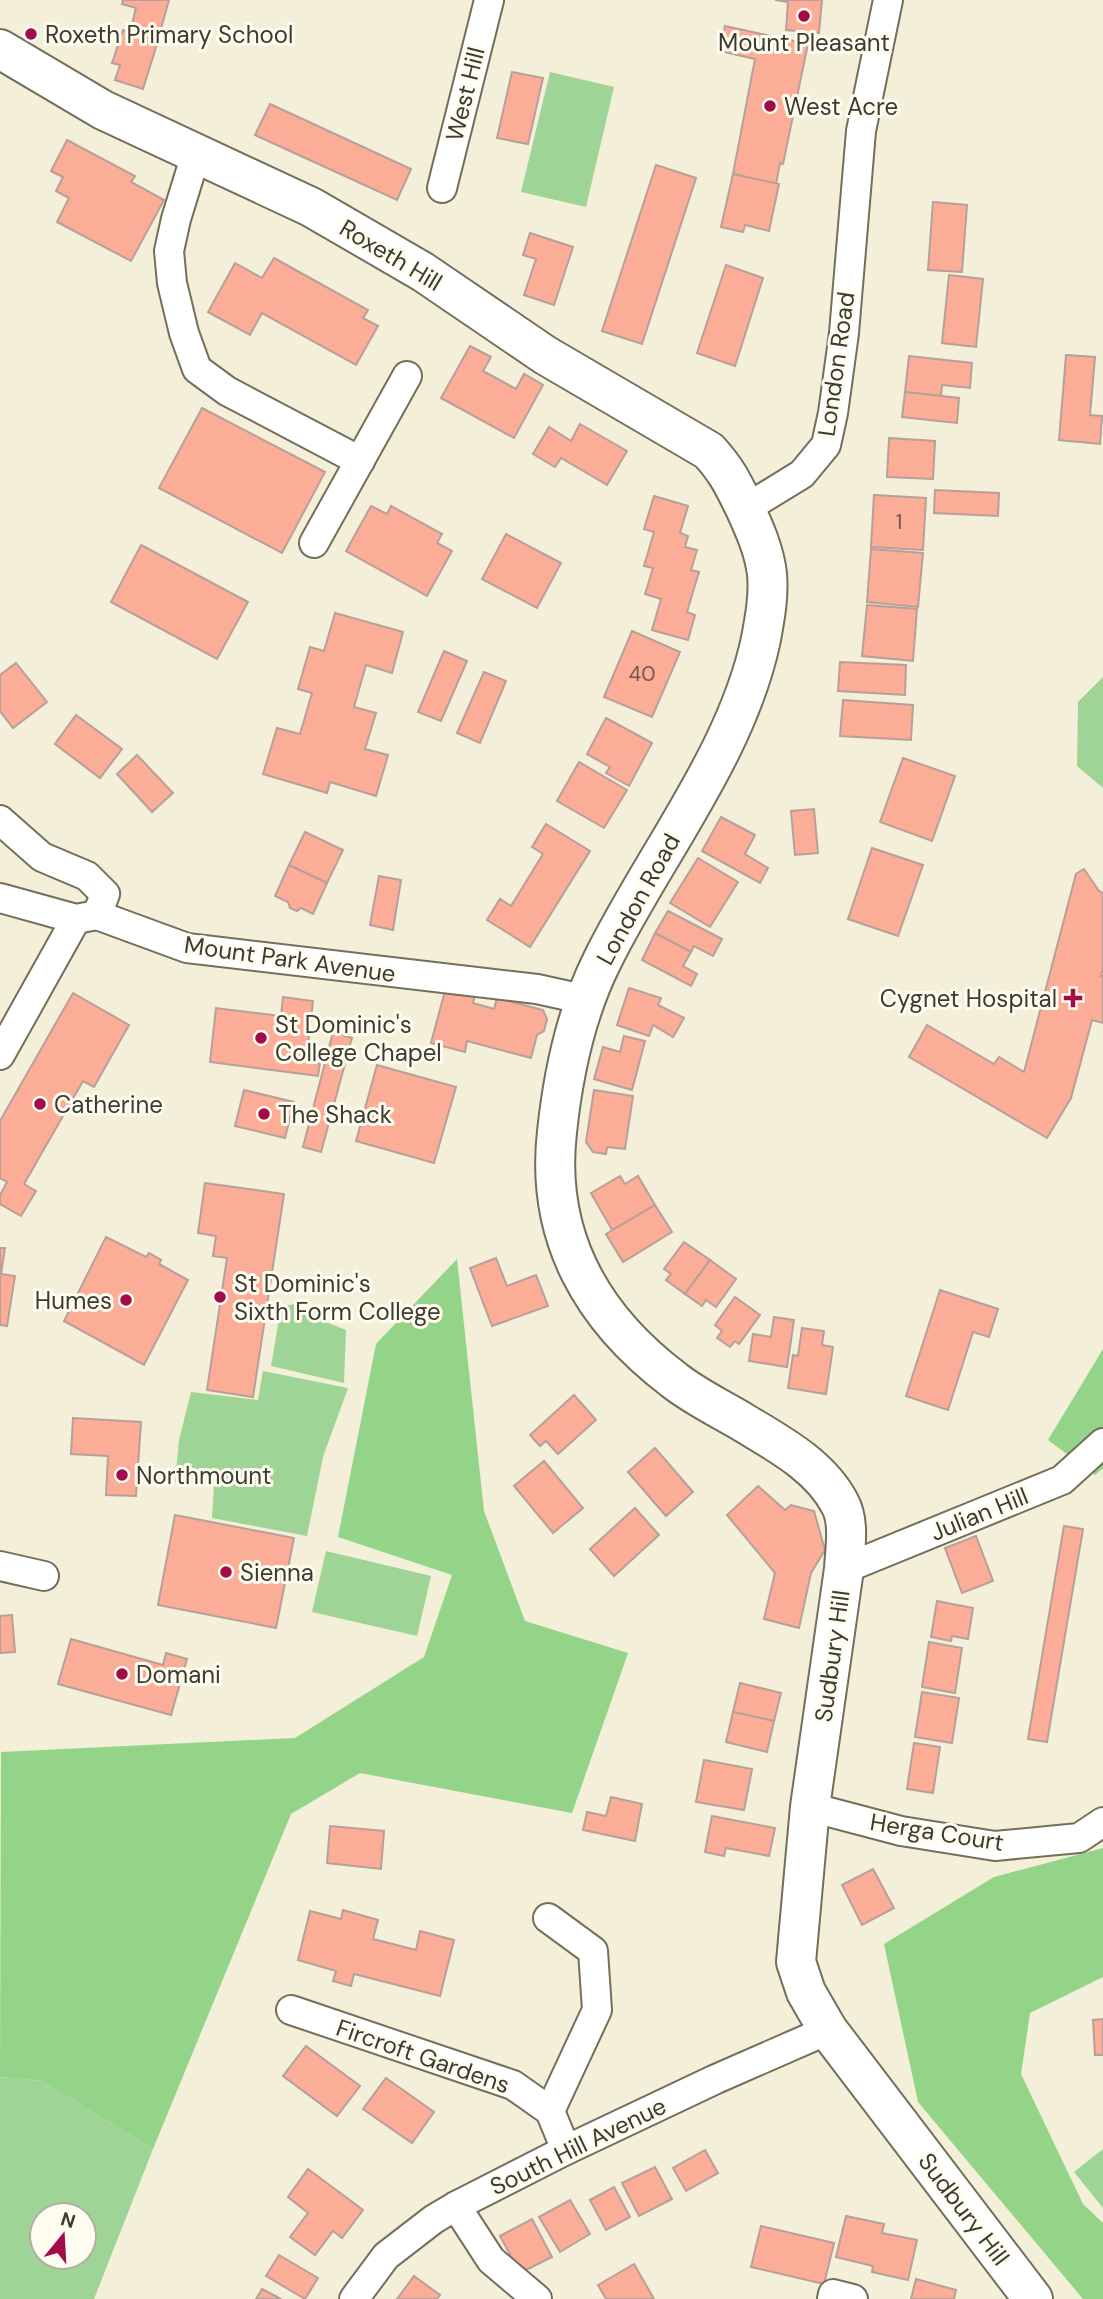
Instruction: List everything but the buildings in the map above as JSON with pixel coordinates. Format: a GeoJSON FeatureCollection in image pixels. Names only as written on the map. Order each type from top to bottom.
{"type":"FeatureCollection","features":[{"type":"Feature","properties":{"kind":"main road","name":"Roxeth Hill"},"geometry":{"type":"LineString","coordinates":[[0,49],[103,110],[311,207],[423,272],[545,355],[709,451],[726,470],[745,509]]}},
{"type":"Feature","properties":{"kind":"main road","name":"London Road"},"geometry":{"type":"LineString","coordinates":[[568,1063],[600,964],[707,774],[736,716],[752,674],[767,609],[767,574],[759,537],[745,509]]}},
{"type":"Feature","properties":{"kind":"main road","name":"Sudbury Hill"},"geometry":{"type":"LineString","coordinates":[[568,1063],[556,1134],[556,1181],[563,1233],[584,1284],[616,1328],[674,1381],[785,1448],[823,1478],[842,1507],[846,1536],[844,1569],[810,1807],[796,1962],[806,1992],[828,2031],[1033,2299]]}},
{"type":"Feature","properties":{"kind":"street","name":"West Hill"},"geometry":{"type":"LineString","coordinates":[[442,188],[489,0]]}},
{"type":"Feature","properties":{"kind":"street","name":"London Road"},"geometry":{"type":"LineString","coordinates":[[745,509],[802,474],[826,445],[834,413],[844,333],[861,131],[888,0]]}},
{"type":"Feature","properties":{"kind":"street"},"geometry":{"type":"LineString","coordinates":[[196,154],[169,251],[172,283],[184,333],[197,369],[227,391],[360,461]]}},
{"type":"Feature","properties":{"kind":"street"},"geometry":{"type":"LineString","coordinates":[[314,543],[407,376]]}},
{"type":"Feature","properties":{"kind":"street"},"geometry":{"type":"LineString","coordinates":[[0,820],[42,857],[87,876],[105,894],[86,917],[0,1055]]}},
{"type":"Feature","properties":{"kind":"street","name":"Mount Park Avenue"},"geometry":{"type":"LineString","coordinates":[[0,898],[86,917],[187,948],[537,989],[587,1000]]}},
{"type":"Feature","properties":{"kind":"street","name":"Julian Hill"},"geometry":{"type":"LineString","coordinates":[[844,1569],[1062,1480],[1103,1443]]}},
{"type":"Feature","properties":{"kind":"street"},"geometry":{"type":"LineString","coordinates":[[0,1566],[44,1576]]}},
{"type":"Feature","properties":{"kind":"street","name":"Herga Court"},"geometry":{"type":"LineString","coordinates":[[810,1807],[901,1831],[995,1846],[1079,1838],[1103,1822]]}},
{"type":"Feature","properties":{"kind":"street"},"geometry":{"type":"LineString","coordinates":[[548,1918],[593,1951],[597,2010],[550,2111],[566,2150]]}},
{"type":"Feature","properties":{"kind":"street","name":"Fircroft Gardens"},"geometry":{"type":"LineString","coordinates":[[291,2010],[513,2085],[550,2111]]}},
{"type":"Feature","properties":{"kind":"street","name":"South Hill Avenue"},"geometry":{"type":"LineString","coordinates":[[354,2299],[386,2256],[434,2219],[456,2206],[716,2079],[828,2031]]}},
{"type":"Feature","properties":{"kind":"street"},"geometry":{"type":"LineString","coordinates":[[456,2206],[491,2260],[537,2299]]}},
{"type":"Feature","properties":{"kind":"street"},"geometry":{"type":"LineString","coordinates":[[832,2299],[833,2294],[853,2299]]}},
{"type":"Feature","properties":{"kind":"green space"},"geometry":{"type":"Polygon","coordinates":[[[550,72],[614,87],[586,207],[521,192],[550,72]]]}},
{"type":"Feature","properties":{"kind":"green space"},"geometry":{"type":"Polygon","coordinates":[[[1103,677],[1103,788],[1077,766],[1078,702],[1103,677]]]}},
{"type":"Feature","properties":{"kind":"green space"},"geometry":{"type":"Polygon","coordinates":[[[457,1259],[484,1511],[525,1621],[628,1653],[572,1813],[360,1773],[291,1814],[153,2149],[42,2081],[0,2077],[1,1752],[295,1738],[424,1657],[452,1575],[338,1537],[376,1344],[457,1259]]]}},
{"type":"Feature","properties":{"kind":"green space"},"geometry":{"type":"Polygon","coordinates":[[[294,1304],[308,1315],[346,1330],[344,1383],[271,1366],[281,1307],[294,1304]]]}},
{"type":"Feature","properties":{"kind":"green space"},"geometry":{"type":"Polygon","coordinates":[[[1103,1349],[1103,1468],[1095,1475],[1048,1440],[1103,1349]]]}},
{"type":"Feature","properties":{"kind":"green space"},"geometry":{"type":"Polygon","coordinates":[[[263,1371],[348,1388],[323,1457],[307,1536],[212,1518],[214,1485],[175,1482],[179,1440],[191,1392],[258,1400],[263,1371]]]}},
{"type":"Feature","properties":{"kind":"green space"},"geometry":{"type":"Polygon","coordinates":[[[326,1551],[431,1576],[417,1636],[312,1612],[326,1551]]]}},
{"type":"Feature","properties":{"kind":"green space"},"geometry":{"type":"Polygon","coordinates":[[[1103,1848],[1103,1977],[1030,2013],[1021,2074],[1083,2204],[1103,2223],[1103,2299],[1083,2299],[918,2102],[884,1944],[994,1877],[1103,1848]]]}},
{"type":"Feature","properties":{"kind":"green space"},"geometry":{"type":"Polygon","coordinates":[[[0,2077],[42,2081],[153,2149],[94,2299],[0,2299],[0,2077]]]}},
{"type":"Feature","properties":{"kind":"green space"},"geometry":{"type":"Polygon","coordinates":[[[1103,2149],[1103,2208],[1074,2172],[1103,2149]]]}},
{"type":"Feature","properties":{"kind":"place","name":"Mount Pleasant"},"geometry":{"type":"Point","coordinates":[804,16]}},
{"type":"Feature","properties":{"kind":"place","name":"Roxeth Primary School"},"geometry":{"type":"Point","coordinates":[31,34]}},
{"type":"Feature","properties":{"kind":"place","name":"West Acre"},"geometry":{"type":"Point","coordinates":[770,106]}},
{"type":"Feature","properties":{"kind":"place","name":"Cygnet Hospital"},"geometry":{"type":"Point","coordinates":[1073,998]}},
{"type":"Feature","properties":{"kind":"place","name":"St Dominic's College Chapel"},"geometry":{"type":"Point","coordinates":[261,1038]}},
{"type":"Feature","properties":{"kind":"place","name":"Catherine"},"geometry":{"type":"Point","coordinates":[40,1104]}},
{"type":"Feature","properties":{"kind":"place","name":"The Shack"},"geometry":{"type":"Point","coordinates":[264,1114]}},
{"type":"Feature","properties":{"kind":"place","name":"St Dominic's Sixth Form College"},"geometry":{"type":"Point","coordinates":[220,1297]}},
{"type":"Feature","properties":{"kind":"place","name":"Humes"},"geometry":{"type":"Point","coordinates":[126,1300]}},
{"type":"Feature","properties":{"kind":"place","name":"Northmount"},"geometry":{"type":"Point","coordinates":[122,1475]}},
{"type":"Feature","properties":{"kind":"place","name":"Sienna"},"geometry":{"type":"Point","coordinates":[226,1572]}},
{"type":"Feature","properties":{"kind":"place","name":"Domani"},"geometry":{"type":"Point","coordinates":[122,1674]}}]}
